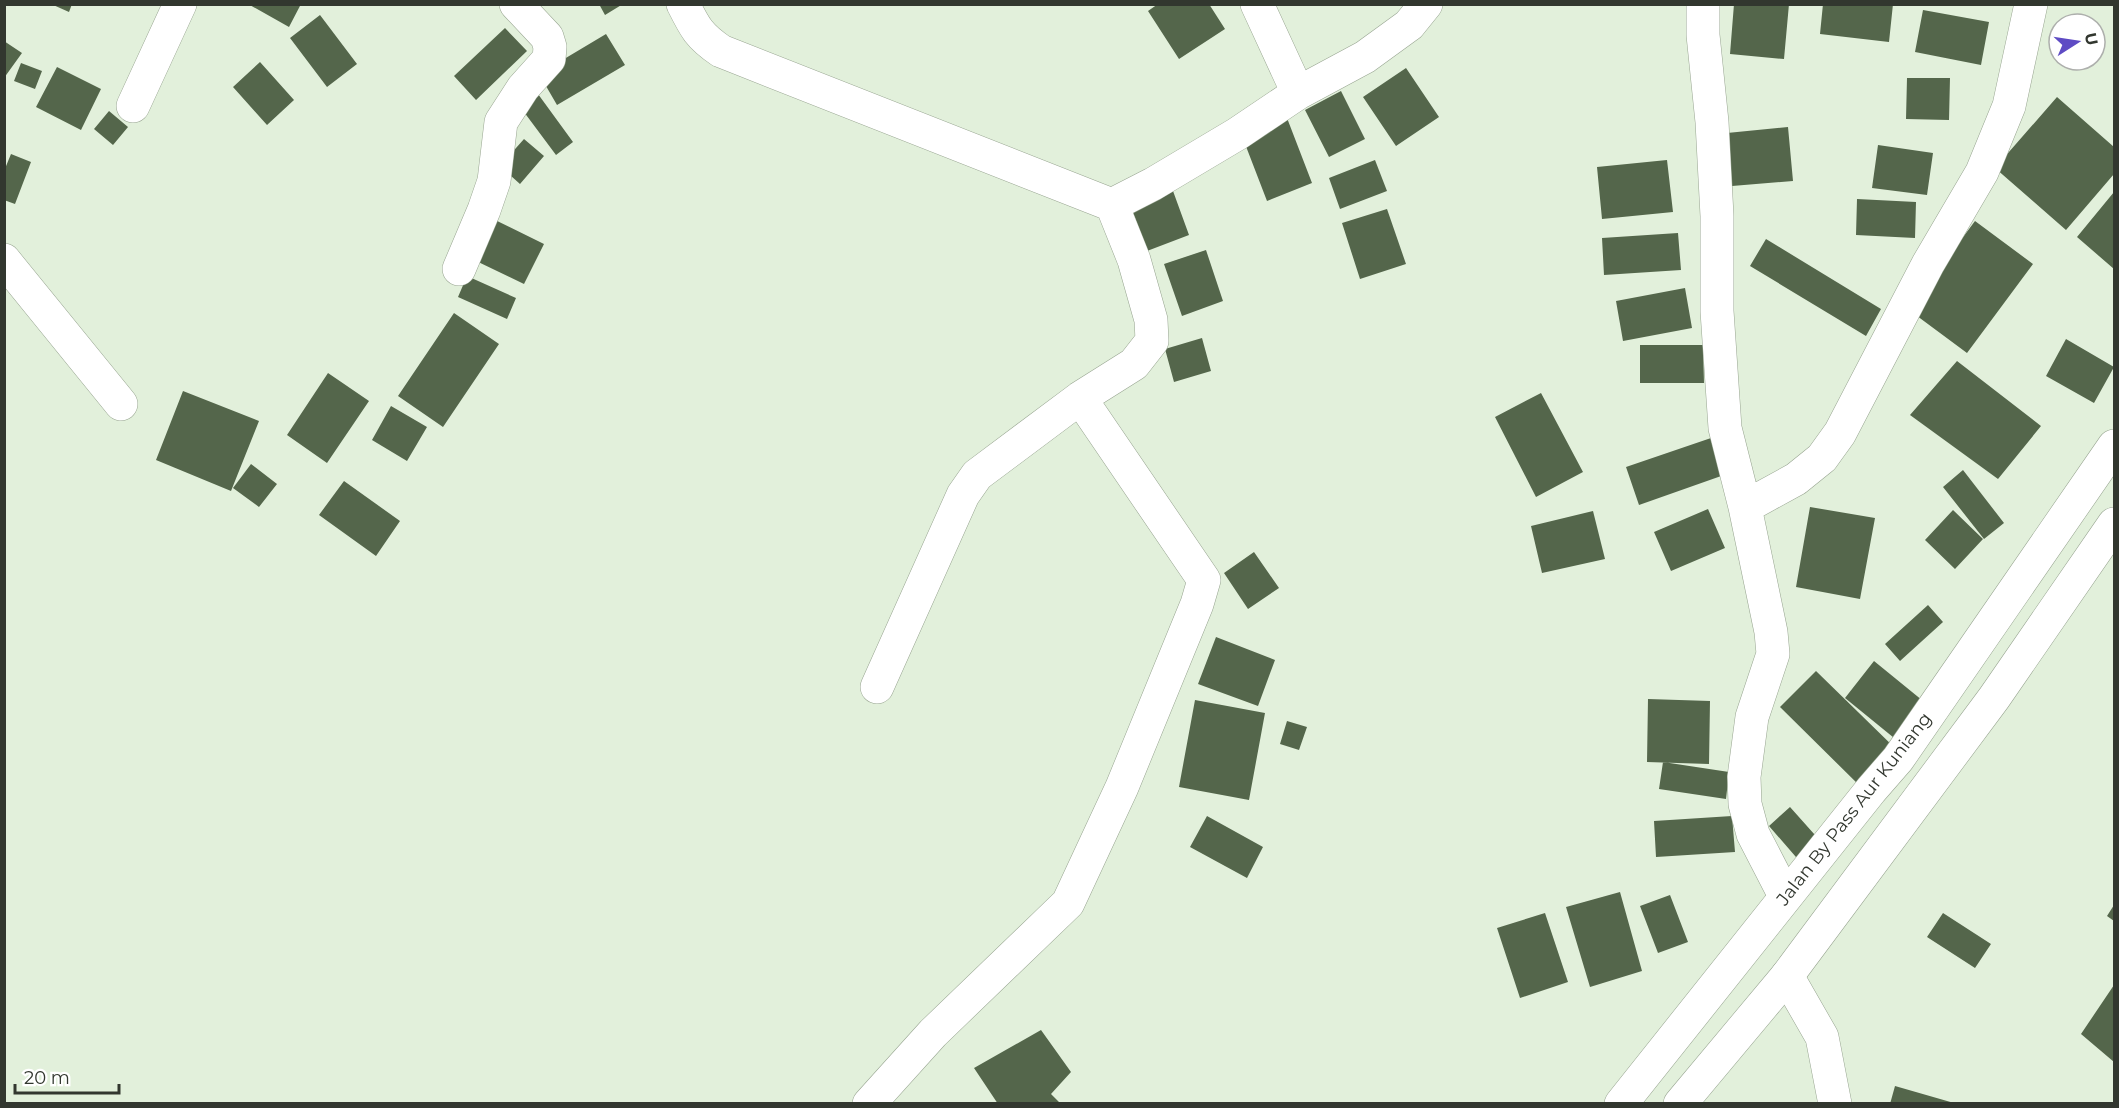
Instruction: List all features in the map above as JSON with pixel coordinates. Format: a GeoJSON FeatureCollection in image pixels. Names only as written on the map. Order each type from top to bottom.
{"type":"FeatureCollection","features":[{"type":"Feature","properties":{"kind":"main road"},"geometry":{"type":"LineString","coordinates":[[133,106],[180,4]]}},
{"type":"Feature","properties":{"kind":"main road"},"geometry":{"type":"LineString","coordinates":[[459,269],[494,181],[501,122],[523,88],[549,59],[550,47],[547,37],[516,4]]}},
{"type":"Feature","properties":{"kind":"main road"},"geometry":{"type":"LineString","coordinates":[[683,4],[696,29],[705,40],[721,51],[1112,206],[1134,260],[1151,320],[1152,341],[1134,364],[1080,398],[977,475],[963,495],[877,687]]}},
{"type":"Feature","properties":{"kind":"main road"},"geometry":{"type":"LineString","coordinates":[[1257,4],[1298,93]]}},
{"type":"Feature","properties":{"kind":"main road"},"geometry":{"type":"LineString","coordinates":[[1112,206],[1237,134],[1298,93],[1365,57],[1408,25],[1426,4]]}},
{"type":"Feature","properties":{"kind":"main road"},"geometry":{"type":"LineString","coordinates":[[1703,4],[1703,35],[1714,157],[1718,311],[1725,428],[1745,507],[1771,632],[1773,654],[1752,717],[1744,777],[1745,804],[1753,834],[1785,896]]}},
{"type":"Feature","properties":{"kind":"main road"},"geometry":{"type":"LineString","coordinates":[[1745,507],[1796,479],[1822,458],[1840,433],[1928,264],[1982,172],[2009,106],[2031,4]]}},
{"type":"Feature","properties":{"kind":"main road"},"geometry":{"type":"LineString","coordinates":[[4,260],[121,404]]}},
{"type":"Feature","properties":{"kind":"main road"},"geometry":{"type":"LineString","coordinates":[[869,1104],[933,1033],[1068,903],[1122,787],[1197,604],[1204,580],[1080,398]]}},
{"type":"Feature","properties":{"kind":"main road","name":"Jalan By Pass Aur Kuniang"},"geometry":{"type":"LineString","coordinates":[[1621,1104],[1785,896],[1898,759],[2115,446]]}},
{"type":"Feature","properties":{"kind":"main road"},"geometry":{"type":"LineString","coordinates":[[1680,1104],[1787,976],[1994,698],[2115,524],[2080,496]]}},
{"type":"Feature","properties":{"kind":"main road"},"geometry":{"type":"LineString","coordinates":[[1787,976],[1822,1037],[1835,1104]]}},
{"type":"Feature","properties":{"kind":"building"},"geometry":{"type":"Polygon","coordinates":[[[51,4],[72,4],[69,12],[51,4]]]}},
{"type":"Feature","properties":{"kind":"building"},"geometry":{"type":"Polygon","coordinates":[[[248,4],[301,4],[289,27],[248,4]]]}},
{"type":"Feature","properties":{"kind":"building"},"geometry":{"type":"Polygon","coordinates":[[[599,4],[623,4],[605,15],[599,4]]]}},
{"type":"Feature","properties":{"kind":"building"},"geometry":{"type":"Polygon","coordinates":[[[1158,4],[1209,4],[1225,29],[1179,59],[1148,11],[1158,4]]]}},
{"type":"Feature","properties":{"kind":"building"},"geometry":{"type":"Polygon","coordinates":[[[1734,4],[1789,4],[1784,59],[1730,54],[1734,4]]]}},
{"type":"Feature","properties":{"kind":"building"},"geometry":{"type":"Polygon","coordinates":[[[1823,4],[1893,4],[1889,42],[1820,34],[1823,4]]]}},
{"type":"Feature","properties":{"kind":"building"},"geometry":{"type":"Polygon","coordinates":[[[1923,10],[1989,22],[1981,65],[1915,52],[1923,10]]]}},
{"type":"Feature","properties":{"kind":"building"},"geometry":{"type":"Polygon","coordinates":[[[320,15],[357,64],[327,87],[290,38],[320,15]]]}},
{"type":"Feature","properties":{"kind":"building"},"geometry":{"type":"Polygon","coordinates":[[[505,28],[527,51],[476,100],[454,76],[505,28]]]}},
{"type":"Feature","properties":{"kind":"building"},"geometry":{"type":"Polygon","coordinates":[[[606,34],[625,65],[557,105],[539,74],[606,34]]]}},
{"type":"Feature","properties":{"kind":"building"},"geometry":{"type":"Polygon","coordinates":[[[4,41],[22,53],[4,78],[4,41]]]}},
{"type":"Feature","properties":{"kind":"building"},"geometry":{"type":"Polygon","coordinates":[[[260,62],[294,100],[267,125],[233,87],[260,62]]]}},
{"type":"Feature","properties":{"kind":"building"},"geometry":{"type":"Polygon","coordinates":[[[21,63],[42,71],[35,89],[14,81],[21,63]]]}},
{"type":"Feature","properties":{"kind":"building"},"geometry":{"type":"Polygon","coordinates":[[[57,67],[101,89],[81,130],[36,107],[57,67]]]}},
{"type":"Feature","properties":{"kind":"building"},"geometry":{"type":"Polygon","coordinates":[[[1406,68],[1439,117],[1396,146],[1363,97],[1406,68]]]}},
{"type":"Feature","properties":{"kind":"building"},"geometry":{"type":"Polygon","coordinates":[[[1907,78],[1950,78],[1949,120],[1906,119],[1907,78]]]}},
{"type":"Feature","properties":{"kind":"building"},"geometry":{"type":"Polygon","coordinates":[[[1341,91],[1365,139],[1329,157],[1305,110],[1341,91]]]}},
{"type":"Feature","properties":{"kind":"building"},"geometry":{"type":"Polygon","coordinates":[[[538,94],[573,142],[556,155],[521,108],[538,94]]]}},
{"type":"Feature","properties":{"kind":"building"},"geometry":{"type":"Polygon","coordinates":[[[2057,97],[2114,147],[2114,174],[2066,230],[1995,168],[2057,97]]]}},
{"type":"Feature","properties":{"kind":"building"},"geometry":{"type":"Polygon","coordinates":[[[109,111],[128,127],[113,145],[94,129],[109,111]]]}},
{"type":"Feature","properties":{"kind":"building"},"geometry":{"type":"Polygon","coordinates":[[[1287,118],[1312,183],[1267,201],[1242,136],[1287,118]]]}},
{"type":"Feature","properties":{"kind":"building"},"geometry":{"type":"Polygon","coordinates":[[[1788,127],[1793,181],[1732,186],[1727,133],[1788,127]]]}},
{"type":"Feature","properties":{"kind":"building"},"geometry":{"type":"Polygon","coordinates":[[[524,139],[544,156],[520,184],[500,166],[524,139]]]}},
{"type":"Feature","properties":{"kind":"building"},"geometry":{"type":"Polygon","coordinates":[[[1878,145],[1933,153],[1927,195],[1872,188],[1878,145]]]}},
{"type":"Feature","properties":{"kind":"building"},"geometry":{"type":"Polygon","coordinates":[[[11,154],[31,162],[15,204],[4,200],[4,171],[11,154]]]}},
{"type":"Feature","properties":{"kind":"building"},"geometry":{"type":"Polygon","coordinates":[[[1375,160],[1387,191],[1340,209],[1329,178],[1375,160]]]}},
{"type":"Feature","properties":{"kind":"building"},"geometry":{"type":"Polygon","coordinates":[[[1667,160],[1673,212],[1602,219],[1597,167],[1667,160]]]}},
{"type":"Feature","properties":{"kind":"building"},"geometry":{"type":"Polygon","coordinates":[[[1173,191],[1189,235],[1147,251],[1131,207],[1173,191]]]}},
{"type":"Feature","properties":{"kind":"building"},"geometry":{"type":"Polygon","coordinates":[[[2114,192],[2114,269],[2077,237],[2114,192]]]}},
{"type":"Feature","properties":{"kind":"building"},"geometry":{"type":"Polygon","coordinates":[[[1857,199],[1916,202],[1915,238],[1856,235],[1857,199]]]}},
{"type":"Feature","properties":{"kind":"building"},"geometry":{"type":"Polygon","coordinates":[[[1387,209],[1406,264],[1360,279],[1342,223],[1387,209]]]}},
{"type":"Feature","properties":{"kind":"building"},"geometry":{"type":"Polygon","coordinates":[[[491,218],[544,244],[524,284],[472,259],[491,218]]]}},
{"type":"Feature","properties":{"kind":"building"},"geometry":{"type":"Polygon","coordinates":[[[1975,221],[2033,264],[1967,353],[1909,310],[1975,221]]]}},
{"type":"Feature","properties":{"kind":"building"},"geometry":{"type":"Polygon","coordinates":[[[1678,233],[1681,270],[1604,275],[1602,238],[1678,233]]]}},
{"type":"Feature","properties":{"kind":"building"},"geometry":{"type":"Polygon","coordinates":[[[1766,239],[1881,309],[1866,336],[1750,266],[1766,239]]]}},
{"type":"Feature","properties":{"kind":"building"},"geometry":{"type":"Polygon","coordinates":[[[1206,250],[1223,301],[1182,316],[1164,264],[1206,250]]]}},
{"type":"Feature","properties":{"kind":"building"},"geometry":{"type":"Polygon","coordinates":[[[467,276],[516,298],[507,319],[458,297],[467,276]]]}},
{"type":"Feature","properties":{"kind":"building"},"geometry":{"type":"Polygon","coordinates":[[[1685,288],[1692,328],[1623,341],[1616,301],[1685,288]]]}},
{"type":"Feature","properties":{"kind":"building"},"geometry":{"type":"Polygon","coordinates":[[[454,313],[499,344],[443,427],[398,396],[454,313]]]}},
{"type":"Feature","properties":{"kind":"building"},"geometry":{"type":"Polygon","coordinates":[[[1202,338],[1211,371],[1174,382],[1165,349],[1202,338]]]}},
{"type":"Feature","properties":{"kind":"building"},"geometry":{"type":"Polygon","coordinates":[[[2066,339],[2114,367],[2094,403],[2046,376],[2066,339]]]}},
{"type":"Feature","properties":{"kind":"building"},"geometry":{"type":"Polygon","coordinates":[[[1640,345],[1703,345],[1704,383],[1640,383],[1640,345]]]}},
{"type":"Feature","properties":{"kind":"building"},"geometry":{"type":"Polygon","coordinates":[[[1957,361],[2041,426],[1998,479],[1910,415],[1957,361]]]}},
{"type":"Feature","properties":{"kind":"building"},"geometry":{"type":"Polygon","coordinates":[[[328,373],[369,401],[327,463],[287,435],[328,373]]]}},
{"type":"Feature","properties":{"kind":"building"},"geometry":{"type":"Polygon","coordinates":[[[183,391],[259,421],[231,491],[156,460],[183,391]]]}},
{"type":"Feature","properties":{"kind":"building"},"geometry":{"type":"Polygon","coordinates":[[[1541,393],[1583,472],[1536,497],[1495,417],[1541,393]]]}},
{"type":"Feature","properties":{"kind":"building"},"geometry":{"type":"Polygon","coordinates":[[[391,406],[427,427],[407,461],[372,440],[391,406]]]}},
{"type":"Feature","properties":{"kind":"building"},"geometry":{"type":"Polygon","coordinates":[[[1711,438],[1724,475],[1639,505],[1626,467],[1711,438]]]}},
{"type":"Feature","properties":{"kind":"building"},"geometry":{"type":"Polygon","coordinates":[[[251,464],[277,484],[259,507],[233,488],[251,464]]]}},
{"type":"Feature","properties":{"kind":"building"},"geometry":{"type":"Polygon","coordinates":[[[1963,470],[2004,523],[1984,539],[1943,487],[1963,470]]]}},
{"type":"Feature","properties":{"kind":"building"},"geometry":{"type":"Polygon","coordinates":[[[344,481],[400,521],[376,556],[319,515],[344,481]]]}},
{"type":"Feature","properties":{"kind":"building"},"geometry":{"type":"Polygon","coordinates":[[[1810,507],[1875,518],[1860,599],[1796,587],[1810,507]]]}},
{"type":"Feature","properties":{"kind":"building"},"geometry":{"type":"Polygon","coordinates":[[[1708,509],[1725,548],[1671,571],[1654,532],[1708,509]]]}},
{"type":"Feature","properties":{"kind":"building"},"geometry":{"type":"Polygon","coordinates":[[[1953,510],[1983,539],[1955,569],[1925,540],[1953,510]]]}},
{"type":"Feature","properties":{"kind":"building"},"geometry":{"type":"Polygon","coordinates":[[[1593,511],[1605,559],[1542,573],[1531,526],[1593,511]]]}},
{"type":"Feature","properties":{"kind":"building"},"geometry":{"type":"Polygon","coordinates":[[[1254,552],[1279,588],[1248,609],[1224,573],[1254,552]]]}},
{"type":"Feature","properties":{"kind":"building"},"geometry":{"type":"Polygon","coordinates":[[[1928,605],[1943,622],[1900,661],[1885,644],[1928,605]]]}},
{"type":"Feature","properties":{"kind":"building"},"geometry":{"type":"Polygon","coordinates":[[[1216,637],[1275,660],[1258,706],[1198,684],[1216,637]]]}},
{"type":"Feature","properties":{"kind":"building"},"geometry":{"type":"Polygon","coordinates":[[[1874,661],[1928,705],[1899,742],[1845,698],[1874,661]]]}},
{"type":"Feature","properties":{"kind":"building"},"geometry":{"type":"Polygon","coordinates":[[[1816,671],[1900,753],[1864,790],[1780,707],[1816,671]]]}},
{"type":"Feature","properties":{"kind":"building"},"geometry":{"type":"Polygon","coordinates":[[[1648,699],[1710,701],[1709,764],[1647,762],[1648,699]]]}},
{"type":"Feature","properties":{"kind":"building"},"geometry":{"type":"Polygon","coordinates":[[[1195,700],[1265,713],[1249,800],[1179,787],[1195,700]]]}},
{"type":"Feature","properties":{"kind":"building"},"geometry":{"type":"Polygon","coordinates":[[[1287,721],[1307,727],[1299,750],[1280,744],[1287,721]]]}},
{"type":"Feature","properties":{"kind":"building"},"geometry":{"type":"Polygon","coordinates":[[[1663,762],[1729,772],[1726,799],[1659,789],[1663,762]]]}},
{"type":"Feature","properties":{"kind":"building"},"geometry":{"type":"Polygon","coordinates":[[[1790,807],[1823,844],[1802,864],[1769,826],[1790,807]]]}},
{"type":"Feature","properties":{"kind":"building"},"geometry":{"type":"Polygon","coordinates":[[[1207,816],[1263,847],[1247,878],[1190,847],[1207,816]]]}},
{"type":"Feature","properties":{"kind":"building"},"geometry":{"type":"Polygon","coordinates":[[[1732,816],[1735,852],[1656,857],[1654,821],[1732,816]]]}},
{"type":"Feature","properties":{"kind":"building"},"geometry":{"type":"Polygon","coordinates":[[[1620,892],[1642,971],[1590,987],[1566,907],[1620,892]]]}},
{"type":"Feature","properties":{"kind":"building"},"geometry":{"type":"Polygon","coordinates":[[[1670,895],[1688,942],[1658,953],[1640,906],[1670,895]]]}},
{"type":"Feature","properties":{"kind":"building"},"geometry":{"type":"Polygon","coordinates":[[[2114,905],[2114,921],[2107,916],[2114,905]]]}},
{"type":"Feature","properties":{"kind":"building"},"geometry":{"type":"Polygon","coordinates":[[[1545,913],[1568,982],[1520,998],[1497,928],[1545,913]]]}},
{"type":"Feature","properties":{"kind":"building"},"geometry":{"type":"Polygon","coordinates":[[[1943,913],[1991,944],[1975,968],[1927,937],[1943,913]]]}},
{"type":"Feature","properties":{"kind":"building"},"geometry":{"type":"Polygon","coordinates":[[[2114,985],[2114,1062],[2081,1034],[2114,985]]]}},
{"type":"Feature","properties":{"kind":"building"},"geometry":{"type":"Polygon","coordinates":[[[1041,1030],[1071,1072],[1051,1094],[1061,1104],[998,1104],[974,1068],[1041,1030]]]}},
{"type":"Feature","properties":{"kind":"building"},"geometry":{"type":"Polygon","coordinates":[[[1895,1086],[1954,1103],[1954,1104],[1890,1104],[1895,1086]]]}}]}
